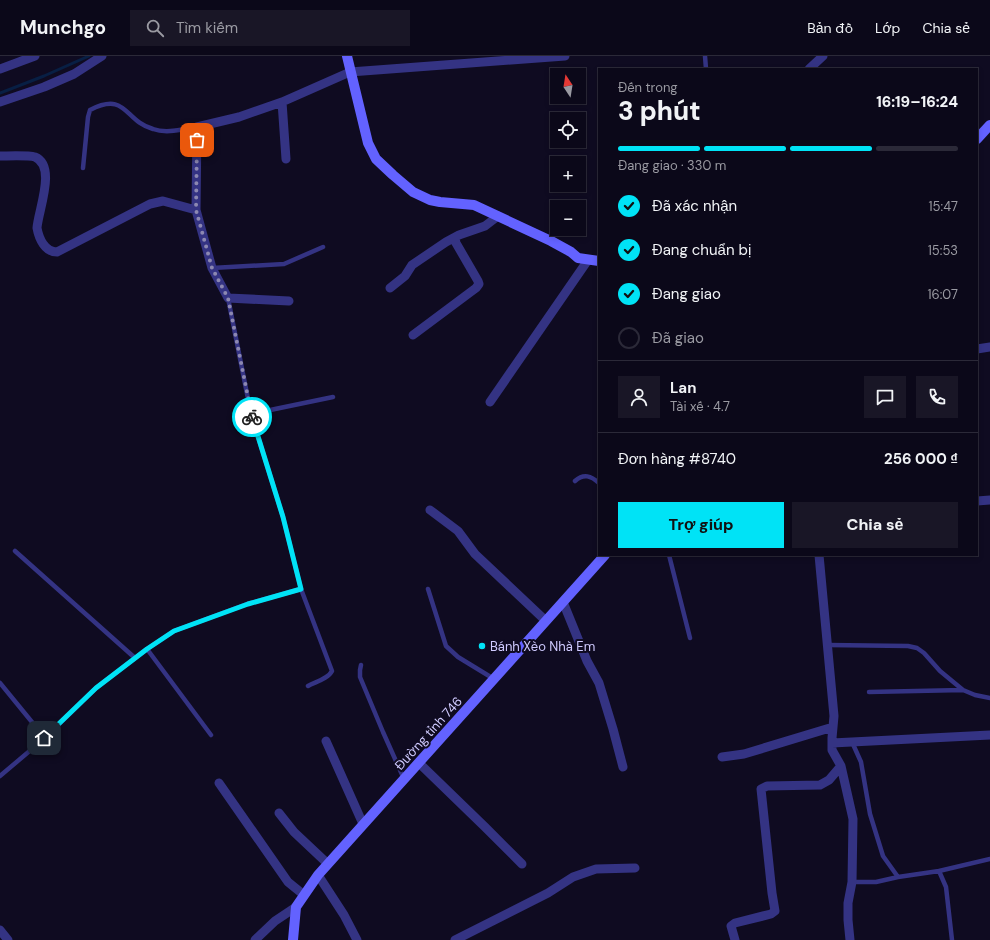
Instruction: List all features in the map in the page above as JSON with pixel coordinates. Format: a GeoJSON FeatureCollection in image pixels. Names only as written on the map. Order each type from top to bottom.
{"type":"FeatureCollection","features":[{"type":"Feature","properties":{"kind":"main road"},"geometry":{"type":"LineString","coordinates":[[347,56],[350,72],[364,120],[368,142],[376,159],[413,192],[430,200],[474,205],[551,241],[571,252],[578,258],[598,261]]}},
{"type":"Feature","properties":{"kind":"main road"},"geometry":{"type":"LineString","coordinates":[[978,138],[990,125]]}},
{"type":"Feature","properties":{"kind":"main road","name":"Đường tỉnh 746"},"geometry":{"type":"LineString","coordinates":[[292,940],[296,907],[318,875],[604,556]]}},
{"type":"Feature","properties":{"kind":"street"},"geometry":{"type":"LineString","coordinates":[[0,69],[35,56]]}},
{"type":"Feature","properties":{"kind":"street"},"geometry":{"type":"LineString","coordinates":[[0,102],[44,87],[74,74],[102,56]]}},
{"type":"Feature","properties":{"kind":"street"},"geometry":{"type":"LineString","coordinates":[[289,301],[228,298],[212,268],[196,210],[197,127],[239,117],[282,102],[350,72],[565,56]]}},
{"type":"Feature","properties":{"kind":"street"},"geometry":{"type":"LineString","coordinates":[[811,68],[823,56]]}},
{"type":"Feature","properties":{"kind":"street"},"geometry":{"type":"LineString","coordinates":[[282,102],[286,159]]}},
{"type":"Feature","properties":{"kind":"street"},"geometry":{"type":"LineString","coordinates":[[0,156],[34,157],[44,166],[46,176],[37,228],[44,245],[52,252],[58,252],[150,204],[163,201],[196,210]]}},
{"type":"Feature","properties":{"kind":"street"},"geometry":{"type":"LineString","coordinates":[[390,288],[405,276],[412,265],[446,242],[459,235],[484,226],[498,216]]}},
{"type":"Feature","properties":{"kind":"street"},"geometry":{"type":"LineString","coordinates":[[413,335],[478,284],[478,281],[456,243],[455,238]]}},
{"type":"Feature","properties":{"kind":"street"},"geometry":{"type":"LineString","coordinates":[[490,402],[588,260]]}},
{"type":"Feature","properties":{"kind":"street"},"geometry":{"type":"LineString","coordinates":[[978,349],[990,347]]}},
{"type":"Feature","properties":{"kind":"street"},"geometry":{"type":"LineString","coordinates":[[978,501],[990,500]]}},
{"type":"Feature","properties":{"kind":"street"},"geometry":{"type":"LineString","coordinates":[[430,510],[458,531],[474,554],[546,621]]}},
{"type":"Feature","properties":{"kind":"street"},"geometry":{"type":"LineString","coordinates":[[819,556],[834,716],[832,750],[841,766],[853,819],[852,882],[848,903],[850,940]]}},
{"type":"Feature","properties":{"kind":"street"},"geometry":{"type":"LineString","coordinates":[[563,602],[587,661],[598,683],[613,728],[623,767]]}},
{"type":"Feature","properties":{"kind":"street"},"geometry":{"type":"LineString","coordinates":[[722,757],[744,754],[833,727]]}},
{"type":"Feature","properties":{"kind":"street"},"geometry":{"type":"LineString","coordinates":[[832,743],[990,735]]}},
{"type":"Feature","properties":{"kind":"street"},"geometry":{"type":"LineString","coordinates":[[326,742],[364,824]]}},
{"type":"Feature","properties":{"kind":"street"},"geometry":{"type":"LineString","coordinates":[[419,762],[522,864]]}},
{"type":"Feature","properties":{"kind":"street"},"geometry":{"type":"LineString","coordinates":[[735,940],[731,926],[735,923],[771,914],[775,911],[761,789],[767,786],[820,785],[829,780],[841,766]]}},
{"type":"Feature","properties":{"kind":"street"},"geometry":{"type":"LineString","coordinates":[[220,783],[288,882],[304,895]]}},
{"type":"Feature","properties":{"kind":"street"},"geometry":{"type":"LineString","coordinates":[[279,813],[294,832],[328,864]]}},
{"type":"Feature","properties":{"kind":"street"},"geometry":{"type":"LineString","coordinates":[[455,940],[548,893],[573,877],[596,869],[635,868]]}},
{"type":"Feature","properties":{"kind":"street"},"geometry":{"type":"LineString","coordinates":[[318,875],[344,915],[357,940]]}},
{"type":"Feature","properties":{"kind":"street"},"geometry":{"type":"LineString","coordinates":[[255,940],[275,921],[296,907]]}},
{"type":"Feature","properties":{"kind":"street"},"geometry":{"type":"LineString","coordinates":[[0,930],[8,940]]}},
{"type":"Feature","properties":{"kind":"lane"},"geometry":{"type":"LineString","coordinates":[[705,56],[706,68]]}},
{"type":"Feature","properties":{"kind":"lane"},"geometry":{"type":"LineString","coordinates":[[82,168],[88,117],[90,110],[98,106],[115,103],[139,122],[152,129],[170,131],[197,127]]}},
{"type":"Feature","properties":{"kind":"lane"},"geometry":{"type":"LineString","coordinates":[[212,268],[284,264],[323,247]]}},
{"type":"Feature","properties":{"kind":"lane"},"geometry":{"type":"LineString","coordinates":[[228,298],[252,414],[283,517],[301,589],[332,671],[327,677],[308,686]]}},
{"type":"Feature","properties":{"kind":"lane"},"geometry":{"type":"LineString","coordinates":[[252,414],[333,397]]}},
{"type":"Feature","properties":{"kind":"lane"},"geometry":{"type":"LineString","coordinates":[[575,481],[586,475],[592,477],[598,482]]}},
{"type":"Feature","properties":{"kind":"lane"},"geometry":{"type":"LineString","coordinates":[[15,551],[135,658]]}},
{"type":"Feature","properties":{"kind":"lane"},"geometry":{"type":"LineString","coordinates":[[669,556],[690,638]]}},
{"type":"Feature","properties":{"kind":"lane"},"geometry":{"type":"LineString","coordinates":[[0,776],[44,738],[96,688],[147,649],[174,631],[248,604],[301,589]]}},
{"type":"Feature","properties":{"kind":"lane"},"geometry":{"type":"LineString","coordinates":[[428,589],[446,646],[458,657],[494,679]]}},
{"type":"Feature","properties":{"kind":"lane"},"geometry":{"type":"LineString","coordinates":[[828,646],[908,646],[917,648],[924,653],[940,671],[963,690],[975,695],[990,698]]}},
{"type":"Feature","properties":{"kind":"lane"},"geometry":{"type":"LineString","coordinates":[[147,649],[210,734]]}},
{"type":"Feature","properties":{"kind":"lane"},"geometry":{"type":"LineString","coordinates":[[361,664],[360,677],[385,738],[404,779]]}},
{"type":"Feature","properties":{"kind":"lane"},"geometry":{"type":"LineString","coordinates":[[0,683],[44,738]]}},
{"type":"Feature","properties":{"kind":"lane"},"geometry":{"type":"LineString","coordinates":[[869,692],[963,690]]}},
{"type":"Feature","properties":{"kind":"lane"},"geometry":{"type":"LineString","coordinates":[[852,742],[862,762],[870,814],[883,856],[898,877]]}},
{"type":"Feature","properties":{"kind":"lane"},"geometry":{"type":"LineString","coordinates":[[852,882],[876,882],[939,871],[990,859]]}},
{"type":"Feature","properties":{"kind":"lane"},"geometry":{"type":"LineString","coordinates":[[939,871],[946,887],[952,940]]}},
{"type":"Feature","properties":{"kind":"waterway"},"geometry":{"type":"LineString","coordinates":[[0,93],[89,56]]}},
{"type":"Feature","properties":{"kind":"way so far"},"geometry":{"type":"LineString","coordinates":[[197,140],[196,210],[212,268],[228,298],[252,417]]}},
{"type":"Feature","properties":{"kind":"place","name":"Bánh Xèo Nhà Em"},"geometry":{"type":"Point","coordinates":[482,646]}},
{"type":"Feature","properties":{"kind":"route"},"geometry":{"type":"LineString","coordinates":[[44,738],[96,688],[147,649],[174,631],[248,604],[301,589],[283,517],[252,417]]}}]}
